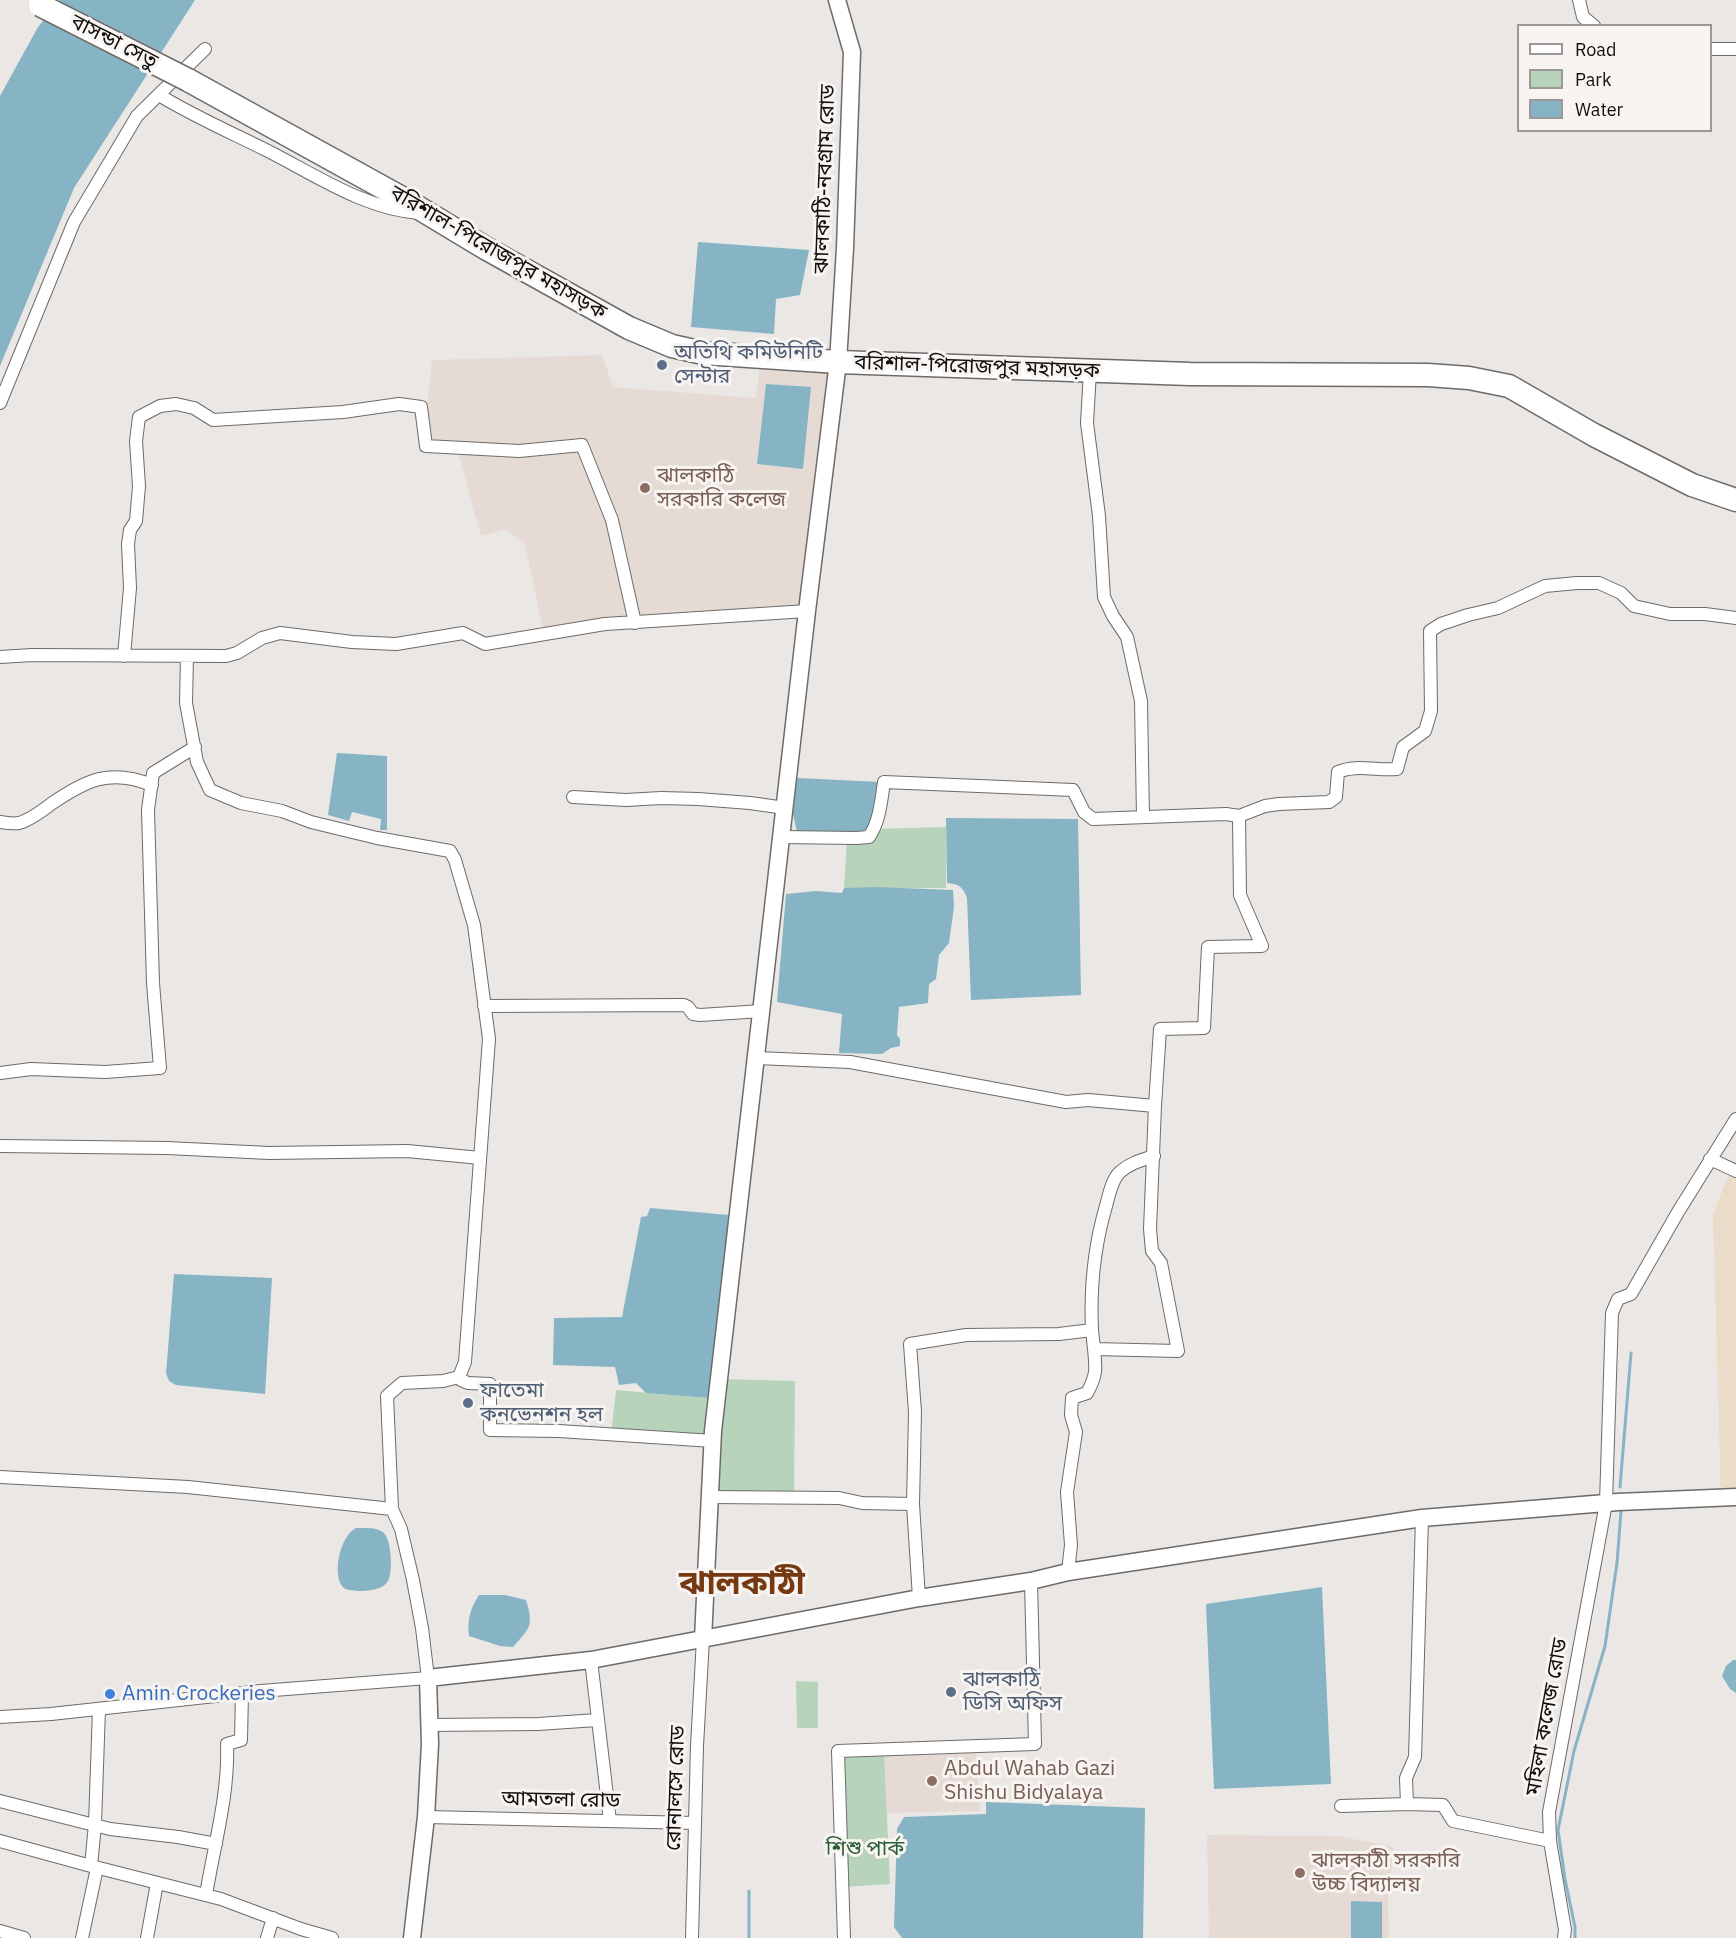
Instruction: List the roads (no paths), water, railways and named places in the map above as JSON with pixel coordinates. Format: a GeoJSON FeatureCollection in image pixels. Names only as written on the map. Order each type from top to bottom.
{"type":"FeatureCollection","features":[{"type":"Feature","properties":{"kind":"highway","name":"বাসন্ডা সেতু"},"geometry":{"type":"LineString","coordinates":[[35,2],[188,80]]}},
{"type":"Feature","properties":{"kind":"highway","name":"বরিশাল-পিরোজপুর মহাসড়ক"},"geometry":{"type":"LineString","coordinates":[[188,80],[629,328],[672,346],[703,352],[838,362],[1190,374],[1428,375],[1469,378],[1509,386],[1594,435],[1692,485],[1736,500]]}},
{"type":"Feature","properties":{"kind":"main road","name":"ঝালকাঠি-নবগ্রাম রোড"},"geometry":{"type":"LineString","coordinates":[[703,1639],[713,1441],[807,611],[838,362],[845,248],[852,52],[837,0]]}},
{"type":"Feature","properties":{"kind":"main road"},"geometry":{"type":"LineString","coordinates":[[412,1938],[426,1817],[428,1678],[591,1660],[918,1598],[1031,1581],[1068,1572],[1422,1518],[1606,1503],[1736,1497]]}},
{"type":"Feature","properties":{"kind":"street"},"geometry":{"type":"LineString","coordinates":[[1579,0],[1583,17],[1591,24]]}},
{"type":"Feature","properties":{"kind":"street"},"geometry":{"type":"LineString","coordinates":[[0,403],[74,222],[137,116],[205,49]]}},
{"type":"Feature","properties":{"kind":"street"},"geometry":{"type":"LineString","coordinates":[[1712,49],[1736,49]]}},
{"type":"Feature","properties":{"kind":"street"},"geometry":{"type":"LineString","coordinates":[[159,95],[188,113],[267,150],[336,187],[400,212],[428,214]]}},
{"type":"Feature","properties":{"kind":"street"},"geometry":{"type":"LineString","coordinates":[[1090,370],[1087,423],[1099,516],[1104,597],[1127,637],[1141,700],[1143,817]]}},
{"type":"Feature","properties":{"kind":"street"},"geometry":{"type":"LineString","coordinates":[[124,656],[130,588],[128,544],[130,530],[136,521],[139,486],[136,441],[139,417],[160,406],[176,404],[194,408],[213,420],[343,412],[399,404],[421,407],[426,446],[519,451],[582,444],[612,520],[635,623]]}},
{"type":"Feature","properties":{"kind":"street"},"geometry":{"type":"LineString","coordinates":[[782,837],[869,837],[878,817],[884,782],[1073,790],[1084,812],[1093,819],[1227,814],[1239,816],[1265,806],[1329,802],[1336,797],[1338,772],[1347,768],[1381,771],[1397,769],[1403,747],[1425,731],[1431,711],[1430,631],[1441,624],[1498,608],[1545,586],[1577,583],[1599,583],[1621,592],[1634,606],[1670,614],[1705,614],[1736,618]]}},
{"type":"Feature","properties":{"kind":"street"},"geometry":{"type":"LineString","coordinates":[[0,657],[32,655],[226,656],[237,653],[262,638],[279,633],[352,642],[396,644],[463,633],[485,644],[605,624],[807,611]]}},
{"type":"Feature","properties":{"kind":"street"},"geometry":{"type":"LineString","coordinates":[[187,656],[186,703],[197,762],[210,790],[241,803],[282,812],[322,825],[450,851],[455,860],[474,925],[489,1039],[465,1362],[459,1377]]}},
{"type":"Feature","properties":{"kind":"street"},"geometry":{"type":"LineString","coordinates":[[0,1074],[31,1069],[105,1072],[160,1068],[153,983],[148,810],[153,772],[195,747]]}},
{"type":"Feature","properties":{"kind":"street"},"geometry":{"type":"LineString","coordinates":[[0,822],[18,823],[40,812],[78,786],[97,778],[118,777],[152,785]]}},
{"type":"Feature","properties":{"kind":"street"},"geometry":{"type":"LineString","coordinates":[[573,797],[626,801],[687,798],[785,808]]}},
{"type":"Feature","properties":{"kind":"street"},"geometry":{"type":"LineString","coordinates":[[1094,1349],[1178,1351],[1161,1263],[1152,1251],[1150,1229],[1160,1029],[1204,1028],[1208,947],[1262,946],[1240,895],[1239,816]]}},
{"type":"Feature","properties":{"kind":"street"},"geometry":{"type":"LineString","coordinates":[[484,1006],[684,1005],[693,1014],[700,1015],[762,1011]]}},
{"type":"Feature","properties":{"kind":"street"},"geometry":{"type":"LineString","coordinates":[[757,1058],[849,1062],[1066,1102],[1088,1100],[1155,1106]]}},
{"type":"Feature","properties":{"kind":"street","name":"মহিলা কলেজ রোড"},"geometry":{"type":"LineString","coordinates":[[1564,1938],[1565,1930],[1550,1841],[1549,1812],[1606,1503],[1612,1313],[1618,1299],[1631,1294],[1736,1119]]}},
{"type":"Feature","properties":{"kind":"street"},"geometry":{"type":"LineString","coordinates":[[0,1146],[166,1148],[269,1153],[407,1151],[480,1158]]}},
{"type":"Feature","properties":{"kind":"street"},"geometry":{"type":"LineString","coordinates":[[1068,1572],[1071,1545],[1066,1492],[1076,1432],[1071,1415],[1072,1398],[1087,1393],[1095,1379],[1096,1370],[1090,1297],[1093,1264],[1110,1192],[1119,1173],[1136,1162],[1154,1156]]}},
{"type":"Feature","properties":{"kind":"street"},"geometry":{"type":"LineString","coordinates":[[1710,1159],[1736,1171]]}},
{"type":"Feature","properties":{"kind":"street"},"geometry":{"type":"LineString","coordinates":[[918,1598],[913,1504],[915,1412],[910,1344],[966,1335],[1059,1334],[1092,1330]]}},
{"type":"Feature","properties":{"kind":"street"},"geometry":{"type":"LineString","coordinates":[[459,1377],[468,1383],[490,1384],[490,1430],[559,1431],[713,1441]]}},
{"type":"Feature","properties":{"kind":"street"},"geometry":{"type":"LineString","coordinates":[[0,1718],[242,1693],[428,1678],[413,1580],[401,1529],[393,1509],[387,1396],[402,1383],[443,1381],[459,1377]]}},
{"type":"Feature","properties":{"kind":"street"},"geometry":{"type":"LineString","coordinates":[[0,1477],[188,1487],[393,1509]]}},
{"type":"Feature","properties":{"kind":"street"},"geometry":{"type":"LineString","coordinates":[[709,1497],[839,1498],[862,1503],[913,1504]]}},
{"type":"Feature","properties":{"kind":"street"},"geometry":{"type":"LineString","coordinates":[[1407,1804],[1406,1778],[1415,1757],[1422,1518]]}},
{"type":"Feature","properties":{"kind":"street"},"geometry":{"type":"LineString","coordinates":[[844,1938],[838,1751],[1035,1744],[1031,1581]]}},
{"type":"Feature","properties":{"kind":"street","name":"রোনালসে রোড"},"geometry":{"type":"LineString","coordinates":[[692,1938],[694,1823],[703,1639]]}},
{"type":"Feature","properties":{"kind":"street"},"geometry":{"type":"LineString","coordinates":[[591,1660],[610,1821]]}},
{"type":"Feature","properties":{"kind":"street"},"geometry":{"type":"LineString","coordinates":[[206,1895],[221,1817],[228,1758],[227,1744],[241,1740],[242,1693]]}},
{"type":"Feature","properties":{"kind":"street"},"geometry":{"type":"LineString","coordinates":[[82,1938],[94,1867],[99,1709]]}},
{"type":"Feature","properties":{"kind":"street"},"geometry":{"type":"LineString","coordinates":[[429,1725],[538,1725],[597,1720]]}},
{"type":"Feature","properties":{"kind":"street"},"geometry":{"type":"LineString","coordinates":[[0,1801],[124,1831],[216,1844]]}},
{"type":"Feature","properties":{"kind":"street"},"geometry":{"type":"LineString","coordinates":[[1341,1806],[1443,1805],[1453,1821],[1550,1841]]}},
{"type":"Feature","properties":{"kind":"street","name":"আমতলা রোড"},"geometry":{"type":"LineString","coordinates":[[426,1817],[694,1823]]}},
{"type":"Feature","properties":{"kind":"street"},"geometry":{"type":"LineString","coordinates":[[0,1841],[206,1895],[332,1938]]}},
{"type":"Feature","properties":{"kind":"street"},"geometry":{"type":"LineString","coordinates":[[147,1938],[157,1883]]}},
{"type":"Feature","properties":{"kind":"street"},"geometry":{"type":"LineString","coordinates":[[267,1938],[273,1918]]}},
{"type":"Feature","properties":{"kind":"street"},"geometry":{"type":"LineString","coordinates":[[3,1934],[24,1938]]}},
{"type":"Feature","properties":{"kind":"water"},"geometry":{"type":"Polygon","coordinates":[[[60,0],[195,0],[74,188],[0,366],[0,96],[38,27],[60,0]]]}},
{"type":"Feature","properties":{"kind":"water"},"geometry":{"type":"Polygon","coordinates":[[[698,242],[809,250],[800,295],[776,299],[774,334],[691,327],[698,242]]]}},
{"type":"Feature","properties":{"kind":"water"},"geometry":{"type":"Polygon","coordinates":[[[766,384],[811,387],[803,469],[757,464],[766,384]]]}},
{"type":"Feature","properties":{"kind":"water"},"geometry":{"type":"Polygon","coordinates":[[[337,753],[387,756],[387,830],[380,830],[381,819],[352,812],[349,821],[328,815],[337,753]]]}},
{"type":"Feature","properties":{"kind":"water"},"geometry":{"type":"Polygon","coordinates":[[[797,778],[880,782],[870,824],[861,833],[797,832],[793,814],[797,778]]]}},
{"type":"Feature","properties":{"kind":"water"},"geometry":{"type":"Polygon","coordinates":[[[946,818],[1078,819],[1081,995],[971,1000],[967,898],[960,887],[947,883],[946,818]]]}},
{"type":"Feature","properties":{"kind":"water"},"geometry":{"type":"Polygon","coordinates":[[[844,888],[953,890],[954,907],[949,943],[939,955],[936,979],[929,984],[928,1003],[899,1007],[897,1035],[900,1039],[900,1046],[891,1048],[882,1054],[839,1053],[842,1014],[777,1002],[786,894],[816,891],[842,893],[844,888]]]}},
{"type":"Feature","properties":{"kind":"water"},"geometry":{"type":"Polygon","coordinates":[[[650,1208],[729,1215],[708,1398],[646,1393],[636,1383],[619,1385],[615,1367],[553,1365],[554,1318],[622,1317],[641,1217],[647,1216],[650,1208]]]}},
{"type":"Feature","properties":{"kind":"water"},"geometry":{"type":"Polygon","coordinates":[[[174,1274],[272,1278],[265,1394],[176,1385],[169,1381],[166,1373],[174,1274]]]}},
{"type":"Feature","properties":{"kind":"water"},"geometry":{"type":"Polygon","coordinates":[[[356,1528],[377,1529],[386,1536],[391,1566],[389,1580],[380,1588],[366,1591],[350,1590],[343,1588],[339,1580],[338,1563],[342,1546],[356,1528]]]}},
{"type":"Feature","properties":{"kind":"water"},"geometry":{"type":"Polygon","coordinates":[[[1322,1587],[1331,1784],[1214,1789],[1206,1604],[1322,1587]]]}},
{"type":"Feature","properties":{"kind":"water"},"geometry":{"type":"Polygon","coordinates":[[[479,1595],[505,1595],[526,1600],[530,1616],[529,1626],[513,1647],[500,1646],[469,1636],[470,1615],[479,1595]]]}},
{"type":"Feature","properties":{"kind":"water"},"geometry":{"type":"Polygon","coordinates":[[[1736,1660],[1736,1693],[1730,1689],[1722,1676],[1726,1666],[1736,1660]]]}},
{"type":"Feature","properties":{"kind":"water"},"geometry":{"type":"Polygon","coordinates":[[[986,1802],[1145,1808],[1143,1938],[902,1938],[894,1927],[897,1829],[904,1817],[986,1814],[986,1802]]]}},
{"type":"Feature","properties":{"kind":"water"},"geometry":{"type":"Polygon","coordinates":[[[1351,1901],[1382,1902],[1382,1938],[1351,1938],[1351,1901]]]}},
{"type":"Feature","properties":{"kind":"waterway"},"geometry":{"type":"LineString","coordinates":[[1620,1487],[1631,1353]]}},
{"type":"Feature","properties":{"kind":"waterway"},"geometry":{"type":"LineString","coordinates":[[1575,1938],[1558,1830],[1574,1751],[1605,1646],[1617,1563],[1621,1511]]}},
{"type":"Feature","properties":{"kind":"waterway"},"geometry":{"type":"LineString","coordinates":[[749,1891],[749,1938]]}},
{"type":"Feature","properties":{"kind":"place","name":"অতিথি কমিউনিটি সেন্টার"},"geometry":{"type":"Point","coordinates":[662,365]}},
{"type":"Feature","properties":{"kind":"place","name":"ঝালকাঠি সরকারি কলেজ"},"geometry":{"type":"Point","coordinates":[645,488]}},
{"type":"Feature","properties":{"kind":"place","name":"ফাতেমা কনভেনশন হল"},"geometry":{"type":"Point","coordinates":[468,1403]}},
{"type":"Feature","properties":{"kind":"place","name":"ঝালকাঠি ডিসি অফিস"},"geometry":{"type":"Point","coordinates":[951,1692]}},
{"type":"Feature","properties":{"kind":"place","name":"Amin Crockeries"},"geometry":{"type":"Point","coordinates":[110,1694]}},
{"type":"Feature","properties":{"kind":"place","name":"Abdul Wahab Gazi Shishu Bidyalaya"},"geometry":{"type":"Point","coordinates":[932,1781]}},
{"type":"Feature","properties":{"kind":"place","name":"ঝালকাঠী সরকারি উচ্চ বিদ্যালয়"},"geometry":{"type":"Point","coordinates":[1300,1873]}},
{"type":"Feature","properties":{"kind":"district","name":"ঝালকাঠী"},"geometry":{"type":"Point","coordinates":[742,1584]}},
{"type":"Feature","properties":{"kind":"park label","name":"শিশু পার্ক"},"geometry":{"type":"Point","coordinates":[865,1849]}}]}
